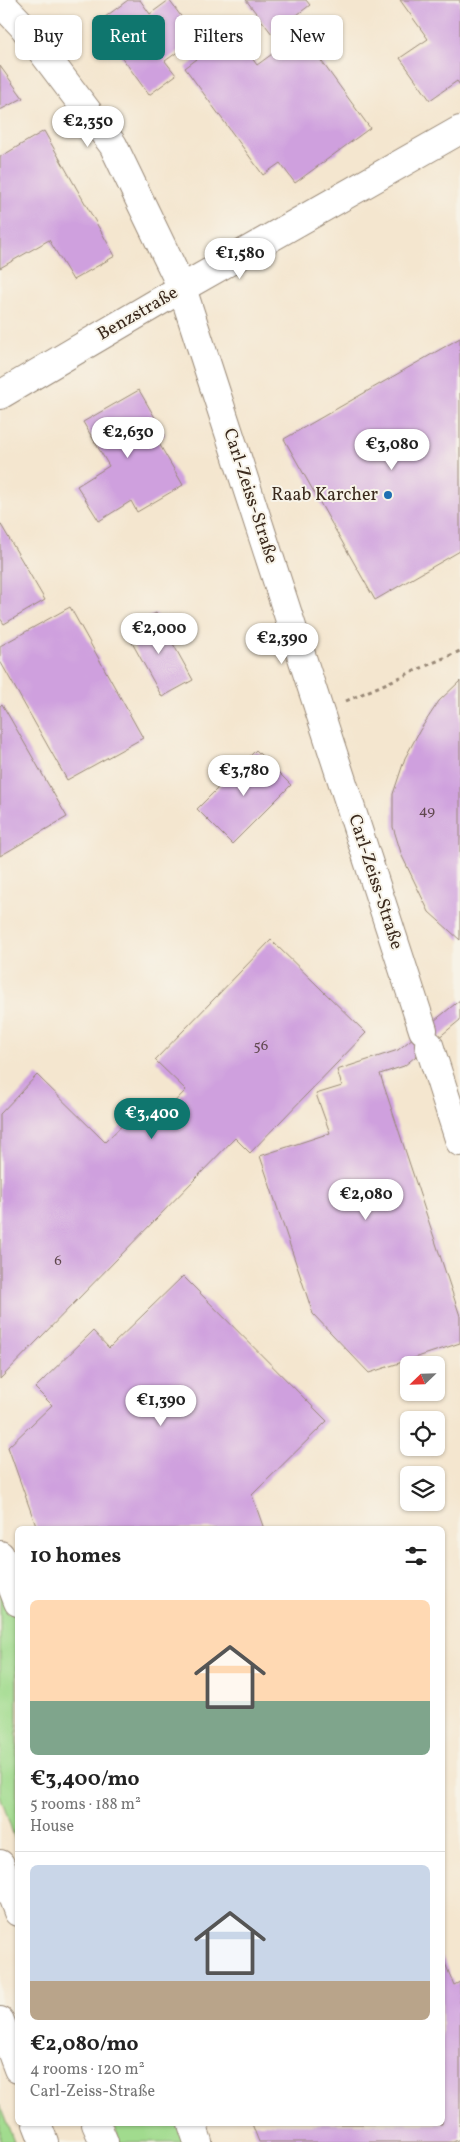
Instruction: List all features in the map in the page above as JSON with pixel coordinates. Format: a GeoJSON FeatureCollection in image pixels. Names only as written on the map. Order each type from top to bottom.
{"type":"FeatureCollection","features":[{"type":"Feature","properties":{"kind":"main road","name":"Carl-Zeiss-Straße"},"geometry":{"type":"LineString","coordinates":[[0,2],[22,25],[113,145],[182,288],[460,1142]]}},
{"type":"Feature","properties":{"kind":"main road","name":"Benzstraße"},"geometry":{"type":"LineString","coordinates":[[0,395],[182,288],[460,130]]}},
{"type":"Feature","properties":{"kind":"main road"},"geometry":{"type":"LineString","coordinates":[[0,1555],[15,1594]]}},
{"type":"Feature","properties":{"kind":"main road"},"geometry":{"type":"LineString","coordinates":[[0,1864],[15,1904]]}},
{"type":"Feature","properties":{"kind":"main road"},"geometry":{"type":"LineString","coordinates":[[0,2021],[15,2061]]}},
{"type":"Feature","properties":{"kind":"main road"},"geometry":{"type":"LineString","coordinates":[[38,2126],[44,2142]]}},
{"type":"Feature","properties":{"kind":"main road"},"geometry":{"type":"LineString","coordinates":[[97,2126],[104,2142]]}},
{"type":"Feature","properties":{"kind":"main road"},"geometry":{"type":"LineString","coordinates":[[193,2126],[198,2142]]}},
{"type":"Feature","properties":{"kind":"path"},"geometry":{"type":"LineString","coordinates":[[320,713],[460,651]]}},
{"type":"Feature","properties":{"kind":"green space"},"geometry":{"type":"Polygon","coordinates":[[[0,1555],[15,1596],[15,1840],[0,1795],[0,1555]]]}},
{"type":"Feature","properties":{"kind":"green space"},"geometry":{"type":"Polygon","coordinates":[[[0,2105],[14,2142],[0,2142],[0,2105]]]}},
{"type":"Feature","properties":{"kind":"green space"},"geometry":{"type":"Polygon","coordinates":[[[115,2126],[193,2126],[198,2142],[120,2142],[115,2126]]]}},
{"type":"Feature","properties":{"kind":"building"},"geometry":{"type":"Polygon","coordinates":[[[128,0],[140,0],[150,14],[169,0],[180,15],[175,15],[175,54],[165,61],[176,75],[149,95],[124,60],[165,60],[165,15],[108,15],[128,0]]]}},
{"type":"Feature","properties":{"kind":"building"},"geometry":{"type":"Polygon","coordinates":[[[246,0],[306,0],[310,5],[297,15],[271,15],[271,33],[261,20],[261,15],[257,15],[246,0]]]}},
{"type":"Feature","properties":{"kind":"building"},"geometry":{"type":"Polygon","coordinates":[[[400,0],[460,0],[460,85],[457,81],[430,100],[400,58],[428,39],[400,0]]]}},
{"type":"Feature","properties":{"kind":"building"},"geometry":{"type":"Polygon","coordinates":[[[271,55],[271,60],[321,60],[370,128],[295,183],[280,163],[263,175],[185,68],[196,60],[253,60],[257,65],[271,55]]]}},
{"type":"Feature","properties":{"kind":"building"},"geometry":{"type":"Polygon","coordinates":[[[0,66],[23,98],[0,110],[0,66]]]}},
{"type":"Feature","properties":{"kind":"building"},"geometry":{"type":"Polygon","coordinates":[[[44,131],[115,256],[73,280],[49,240],[0,268],[0,157],[44,131]]]}},
{"type":"Feature","properties":{"kind":"building","name":"Raab Karcher"},"geometry":{"type":"Polygon","coordinates":[[[460,338],[460,551],[375,600],[284,439],[460,338]]]}},
{"type":"Feature","properties":{"kind":"building"},"geometry":{"type":"Polygon","coordinates":[[[139,390],[165,435],[157,440],[183,485],[137,512],[131,501],[99,521],[77,486],[109,466],[83,422],[139,390]]]}},
{"type":"Feature","properties":{"kind":"building"},"geometry":{"type":"Polygon","coordinates":[[[0,523],[45,600],[4,624],[0,618],[0,523]]]}},
{"type":"Feature","properties":{"kind":"building"},"geometry":{"type":"Polygon","coordinates":[[[70,607],[143,738],[67,780],[0,661],[0,646],[70,607]]]}},
{"type":"Feature","properties":{"kind":"building"},"geometry":{"type":"Polygon","coordinates":[[[156,613],[193,680],[162,697],[125,630],[156,613]]]}},
{"type":"Feature","properties":{"kind":"building"},"geometry":{"type":"Polygon","coordinates":[[[460,681],[460,940],[429,912],[402,856],[393,827],[393,794],[405,758],[420,730],[439,701],[460,681]]]}},
{"type":"Feature","properties":{"kind":"building"},"geometry":{"type":"Polygon","coordinates":[[[2,704],[67,817],[0,856],[0,706],[2,704]]]}},
{"type":"Feature","properties":{"kind":"building"},"geometry":{"type":"Polygon","coordinates":[[[256,750],[291,785],[232,844],[197,809],[256,750]]]}},
{"type":"Feature","properties":{"kind":"building"},"geometry":{"type":"Polygon","coordinates":[[[271,940],[366,1033],[250,1153],[235,1138],[0,1379],[0,1114],[37,1075],[105,1142],[137,1111],[152,1125],[186,1090],[155,1060],[271,940]]]}},
{"type":"Feature","properties":{"kind":"building"},"geometry":{"type":"Polygon","coordinates":[[[460,1000],[460,1020],[404,1066],[380,1074],[460,1316],[460,1343],[421,1356],[400,1356],[400,1363],[369,1373],[313,1314],[260,1156],[330,1133],[316,1094],[342,1086],[337,1070],[398,1050],[460,1000]]]}},
{"type":"Feature","properties":{"kind":"building"},"geometry":{"type":"Polygon","coordinates":[[[183,1276],[327,1421],[252,1495],[263,1526],[36,1526],[8,1447],[52,1405],[35,1388],[93,1331],[109,1348],[183,1276]]]}},
{"type":"Feature","properties":{"kind":"building"},"geometry":{"type":"Polygon","coordinates":[[[445,1963],[454,1985],[460,1982],[460,2139],[453,2142],[259,2142],[253,2126],[445,2126],[445,1963]]]}},
{"type":"Feature","properties":{"kind":"place","name":"Raab Karcher"},"geometry":{"type":"Point","coordinates":[388,495]}}]}
